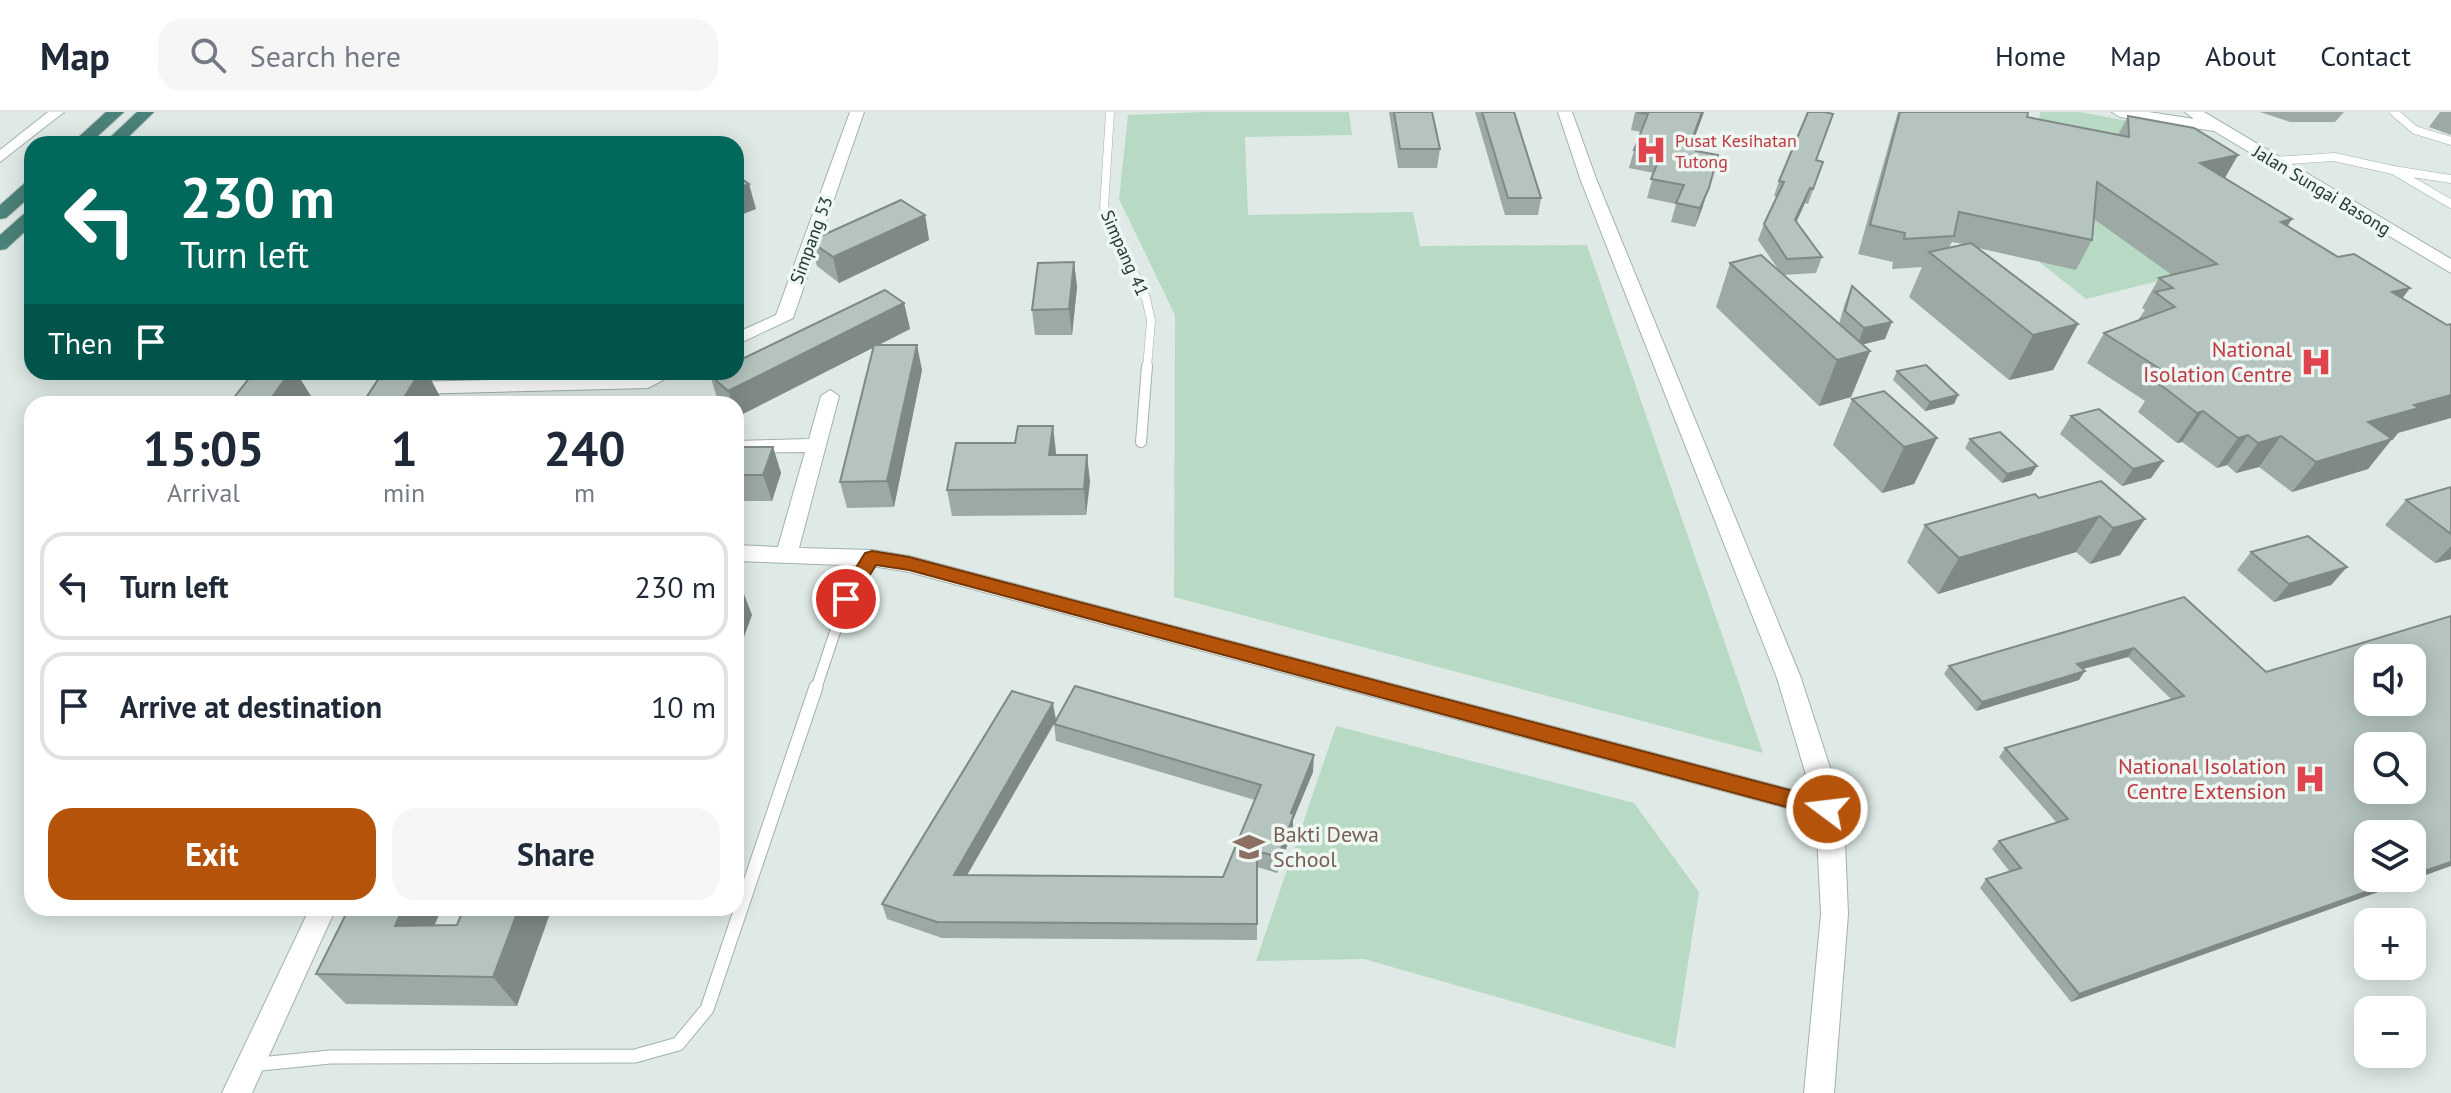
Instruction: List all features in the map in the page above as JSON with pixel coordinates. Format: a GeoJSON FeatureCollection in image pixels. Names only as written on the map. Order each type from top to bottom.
{"type":"FeatureCollection","features":[{"type":"Feature","properties":{"kind":"highway"},"geometry":{"type":"LineString","coordinates":[[88,136],[116,112]]}},
{"type":"Feature","properties":{"kind":"highway"},"geometry":{"type":"LineString","coordinates":[[120,136],[146,112]]}},
{"type":"Feature","properties":{"kind":"highway"},"geometry":{"type":"LineString","coordinates":[[0,214],[24,193]]}},
{"type":"Feature","properties":{"kind":"highway"},"geometry":{"type":"LineString","coordinates":[[0,245],[24,223]]}},
{"type":"Feature","properties":{"kind":"street"},"geometry":{"type":"LineString","coordinates":[[27,136],[57,112]]}},
{"type":"Feature","properties":{"kind":"street","name":"Simpang 53"},"geometry":{"type":"LineString","coordinates":[[744,336],[784,318],[857,112]]}},
{"type":"Feature","properties":{"kind":"street"},"geometry":{"type":"LineString","coordinates":[[1565,112],[1589,181],[1789,678],[1817,761],[1833,861],[1833,953],[1819,1093]]}},
{"type":"Feature","properties":{"kind":"street"},"geometry":{"type":"LineString","coordinates":[[2120,112],[2221,129]]}},
{"type":"Feature","properties":{"kind":"street","name":"Jalan Sungai Basong"},"geometry":{"type":"LineString","coordinates":[[2193,112],[2451,267]]}},
{"type":"Feature","properties":{"kind":"street"},"geometry":{"type":"LineString","coordinates":[[0,157],[24,138]]}},
{"type":"Feature","properties":{"kind":"street"},"geometry":{"type":"LineString","coordinates":[[411,388],[652,380]]}},
{"type":"Feature","properties":{"kind":"street"},"geometry":{"type":"LineString","coordinates":[[601,384],[612,396]]}},
{"type":"Feature","properties":{"kind":"street"},"geometry":{"type":"LineString","coordinates":[[787,553],[830,396]]}},
{"type":"Feature","properties":{"kind":"street"},"geometry":{"type":"LineString","coordinates":[[744,447],[815,445]]}},
{"type":"Feature","properties":{"kind":"street"},"geometry":{"type":"LineString","coordinates":[[744,553],[872,558],[984,583],[1827,809]]}},
{"type":"Feature","properties":{"kind":"street"},"geometry":{"type":"LineString","coordinates":[[237,1093],[319,916]]}},
{"type":"Feature","properties":{"kind":"lane","name":"Simpang 41"},"geometry":{"type":"LineString","coordinates":[[1110,112],[1104,208],[1146,298],[1151,321],[1141,442]]}},
{"type":"Feature","properties":{"kind":"lane"},"geometry":{"type":"LineString","coordinates":[[2394,112],[2415,130],[2451,141]]}},
{"type":"Feature","properties":{"kind":"lane"},"geometry":{"type":"LineString","coordinates":[[2273,161],[2316,154],[2340,155],[2393,170],[2451,179]]}},
{"type":"Feature","properties":{"kind":"lane"},"geometry":{"type":"LineString","coordinates":[[2393,170],[2451,204]]}},
{"type":"Feature","properties":{"kind":"lane"},"geometry":{"type":"LineString","coordinates":[[744,900],[846,599],[872,558]]}},
{"type":"Feature","properties":{"kind":"lane"},"geometry":{"type":"LineString","coordinates":[[250,1065],[330,1057],[635,1056],[665,1052],[689,1038],[707,1009],[739,916]]}},
{"type":"Feature","properties":{"kind":"green space"},"geometry":{"type":"Polygon","coordinates":[[[1349,112],[1352,135],[1245,137],[1248,215],[1413,212],[1420,246],[1587,245],[1763,753],[1174,597],[1175,315],[1119,199],[1128,115],[1349,112]]]}},
{"type":"Feature","properties":{"kind":"green space"},"geometry":{"type":"Polygon","coordinates":[[[2040,112],[2080,112],[2139,123],[2141,149],[2038,129],[2040,112]]]}},
{"type":"Feature","properties":{"kind":"green space"},"geometry":{"type":"Polygon","coordinates":[[[2082,210],[2202,270],[2086,299],[2038,261],[2076,269],[2082,210]]]}},
{"type":"Feature","properties":{"kind":"green space"},"geometry":{"type":"Polygon","coordinates":[[[1336,726],[1634,803],[1699,892],[1675,1048],[1364,959],[1256,961],[1336,726]]]}},
{"type":"Feature","properties":{"kind":"building"},"geometry":{"type":"Polygon","coordinates":[[[1394,112],[1432,112],[1440,149],[1400,149],[1394,112]]]}},
{"type":"Feature","properties":{"kind":"building"},"geometry":{"type":"Polygon","coordinates":[[[1482,112],[1514,112],[1541,198],[1508,198],[1482,112]]]}},
{"type":"Feature","properties":{"kind":"building"},"geometry":{"type":"Polygon","coordinates":[[[1637,112],[1702,112],[1691,142],[1699,143],[1696,151],[1718,155],[1700,208],[1676,203],[1684,185],[1651,179],[1661,155],[1634,150],[1648,114],[1637,112]]]}},
{"type":"Feature","properties":{"kind":"building"},"geometry":{"type":"Polygon","coordinates":[[[1808,112],[1833,114],[1816,160],[1823,162],[1813,189],[1810,188],[1795,220],[1822,257],[1787,259],[1764,224],[1784,182],[1779,181],[1808,112]]]}},
{"type":"Feature","properties":{"kind":"building"},"geometry":{"type":"Polygon","coordinates":[[[1900,112],[2028,112],[2027,117],[2129,137],[2128,116],[2194,128],[2238,155],[2200,163],[2292,219],[2281,222],[2338,257],[2354,254],[2410,288],[2392,292],[2447,325],[2451,324],[2451,395],[2414,405],[2419,408],[2368,422],[2392,439],[2316,462],[2281,436],[2258,443],[2248,435],[2238,438],[2203,411],[2197,413],[2157,382],[2174,378],[2104,333],[2175,307],[2155,292],[2173,288],[2159,278],[2217,264],[2097,182],[2092,240],[1959,212],[1954,236],[1904,239],[1905,233],[1870,225],[1900,112]]]}},
{"type":"Feature","properties":{"kind":"building"},"geometry":{"type":"Polygon","coordinates":[[[901,200],[925,215],[833,257],[810,241],[901,200]]]}},
{"type":"Feature","properties":{"kind":"building"},"geometry":{"type":"Polygon","coordinates":[[[1971,243],[2078,324],[2033,335],[1929,252],[1971,243]]]}},
{"type":"Feature","properties":{"kind":"building"},"geometry":{"type":"Polygon","coordinates":[[[1761,255],[1870,351],[1837,360],[1730,263],[1761,255]]]}},
{"type":"Feature","properties":{"kind":"building"},"geometry":{"type":"Polygon","coordinates":[[[1074,262],[1069,309],[1032,310],[1038,263],[1074,262]]]}},
{"type":"Feature","properties":{"kind":"building"},"geometry":{"type":"Polygon","coordinates":[[[1852,286],[1892,322],[1864,328],[1845,311],[1852,286]]]}},
{"type":"Feature","properties":{"kind":"building"},"geometry":{"type":"Polygon","coordinates":[[[885,290],[904,303],[728,391],[716,380],[744,380],[744,358],[885,290]]]}},
{"type":"Feature","properties":{"kind":"building"},"geometry":{"type":"Polygon","coordinates":[[[874,345],[917,345],[887,481],[840,482],[874,345]]]}},
{"type":"Feature","properties":{"kind":"building"},"geometry":{"type":"Polygon","coordinates":[[[1926,365],[1958,395],[1930,402],[1897,371],[1926,365]]]}},
{"type":"Feature","properties":{"kind":"building"},"geometry":{"type":"Polygon","coordinates":[[[248,380],[284,380],[273,396],[235,396],[248,380]]]}},
{"type":"Feature","properties":{"kind":"building"},"geometry":{"type":"Polygon","coordinates":[[[378,380],[415,380],[405,396],[367,396],[378,380]]]}},
{"type":"Feature","properties":{"kind":"building"},"geometry":{"type":"Polygon","coordinates":[[[1884,391],[1937,438],[1904,447],[1852,399],[1884,391]]]}},
{"type":"Feature","properties":{"kind":"building"},"geometry":{"type":"Polygon","coordinates":[[[2099,409],[2163,461],[2133,469],[2071,416],[2099,409]]]}},
{"type":"Feature","properties":{"kind":"building"},"geometry":{"type":"Polygon","coordinates":[[[1018,426],[1053,426],[1049,455],[1087,455],[1084,489],[947,490],[956,443],[1015,443],[1018,426]]]}},
{"type":"Feature","properties":{"kind":"building"},"geometry":{"type":"Polygon","coordinates":[[[2000,432],[2037,466],[2007,474],[1970,439],[2000,432]]]}},
{"type":"Feature","properties":{"kind":"building"},"geometry":{"type":"Polygon","coordinates":[[[744,447],[773,447],[763,475],[744,475],[744,447]]]}},
{"type":"Feature","properties":{"kind":"building"},"geometry":{"type":"Polygon","coordinates":[[[2101,481],[2145,519],[2113,528],[2100,516],[1959,558],[1925,525],[2035,494],[2039,498],[2101,481]]]}},
{"type":"Feature","properties":{"kind":"building"},"geometry":{"type":"Polygon","coordinates":[[[2451,487],[2451,534],[2406,500],[2451,487]]]}},
{"type":"Feature","properties":{"kind":"building"},"geometry":{"type":"Polygon","coordinates":[[[2308,536],[2347,567],[2289,584],[2251,552],[2308,536]]]}},
{"type":"Feature","properties":{"kind":"building"},"geometry":{"type":"Polygon","coordinates":[[[2184,597],[2266,672],[2354,645],[2354,716],[2426,716],[2426,644],[2358,644],[2451,616],[2451,862],[2426,870],[2426,820],[2354,820],[2354,892],[2366,892],[2079,994],[1986,879],[2021,868],[1999,841],[2068,819],[2005,748],[2184,696],[2134,648],[2077,664],[2085,671],[1982,702],[1949,666],[2184,597]]]}},
{"type":"Feature","properties":{"kind":"building"},"geometry":{"type":"Polygon","coordinates":[[[1075,686],[1314,755],[1278,857],[1257,851],[1257,924],[937,922],[882,904],[1012,691],[1053,703],[954,875],[1223,877],[1261,785],[1054,724],[1075,686]]]}},
{"type":"Feature","properties":{"kind":"building"},"geometry":{"type":"Polygon","coordinates":[[[345,916],[399,916],[395,926],[457,925],[461,916],[516,916],[493,977],[316,974],[345,916]]]}},
{"type":"Feature","properties":{"kind":"place","name":"Pusat Kesihatan Tutong"},"geometry":{"type":"Point","coordinates":[1651,150]}},
{"type":"Feature","properties":{"kind":"place","name":"National Isolation Centre"},"geometry":{"type":"Point","coordinates":[2316,362]}},
{"type":"Feature","properties":{"kind":"place","name":"National Isolation Centre Extension"},"geometry":{"type":"Point","coordinates":[2310,779]}},
{"type":"Feature","properties":{"kind":"place","name":"Bakti Dewa School"},"geometry":{"type":"Point","coordinates":[1249,847]}},
{"type":"Feature","properties":{"kind":"route"},"geometry":{"type":"LineString","coordinates":[[846,599],[872,558],[909,564],[1827,809]]}}]}
